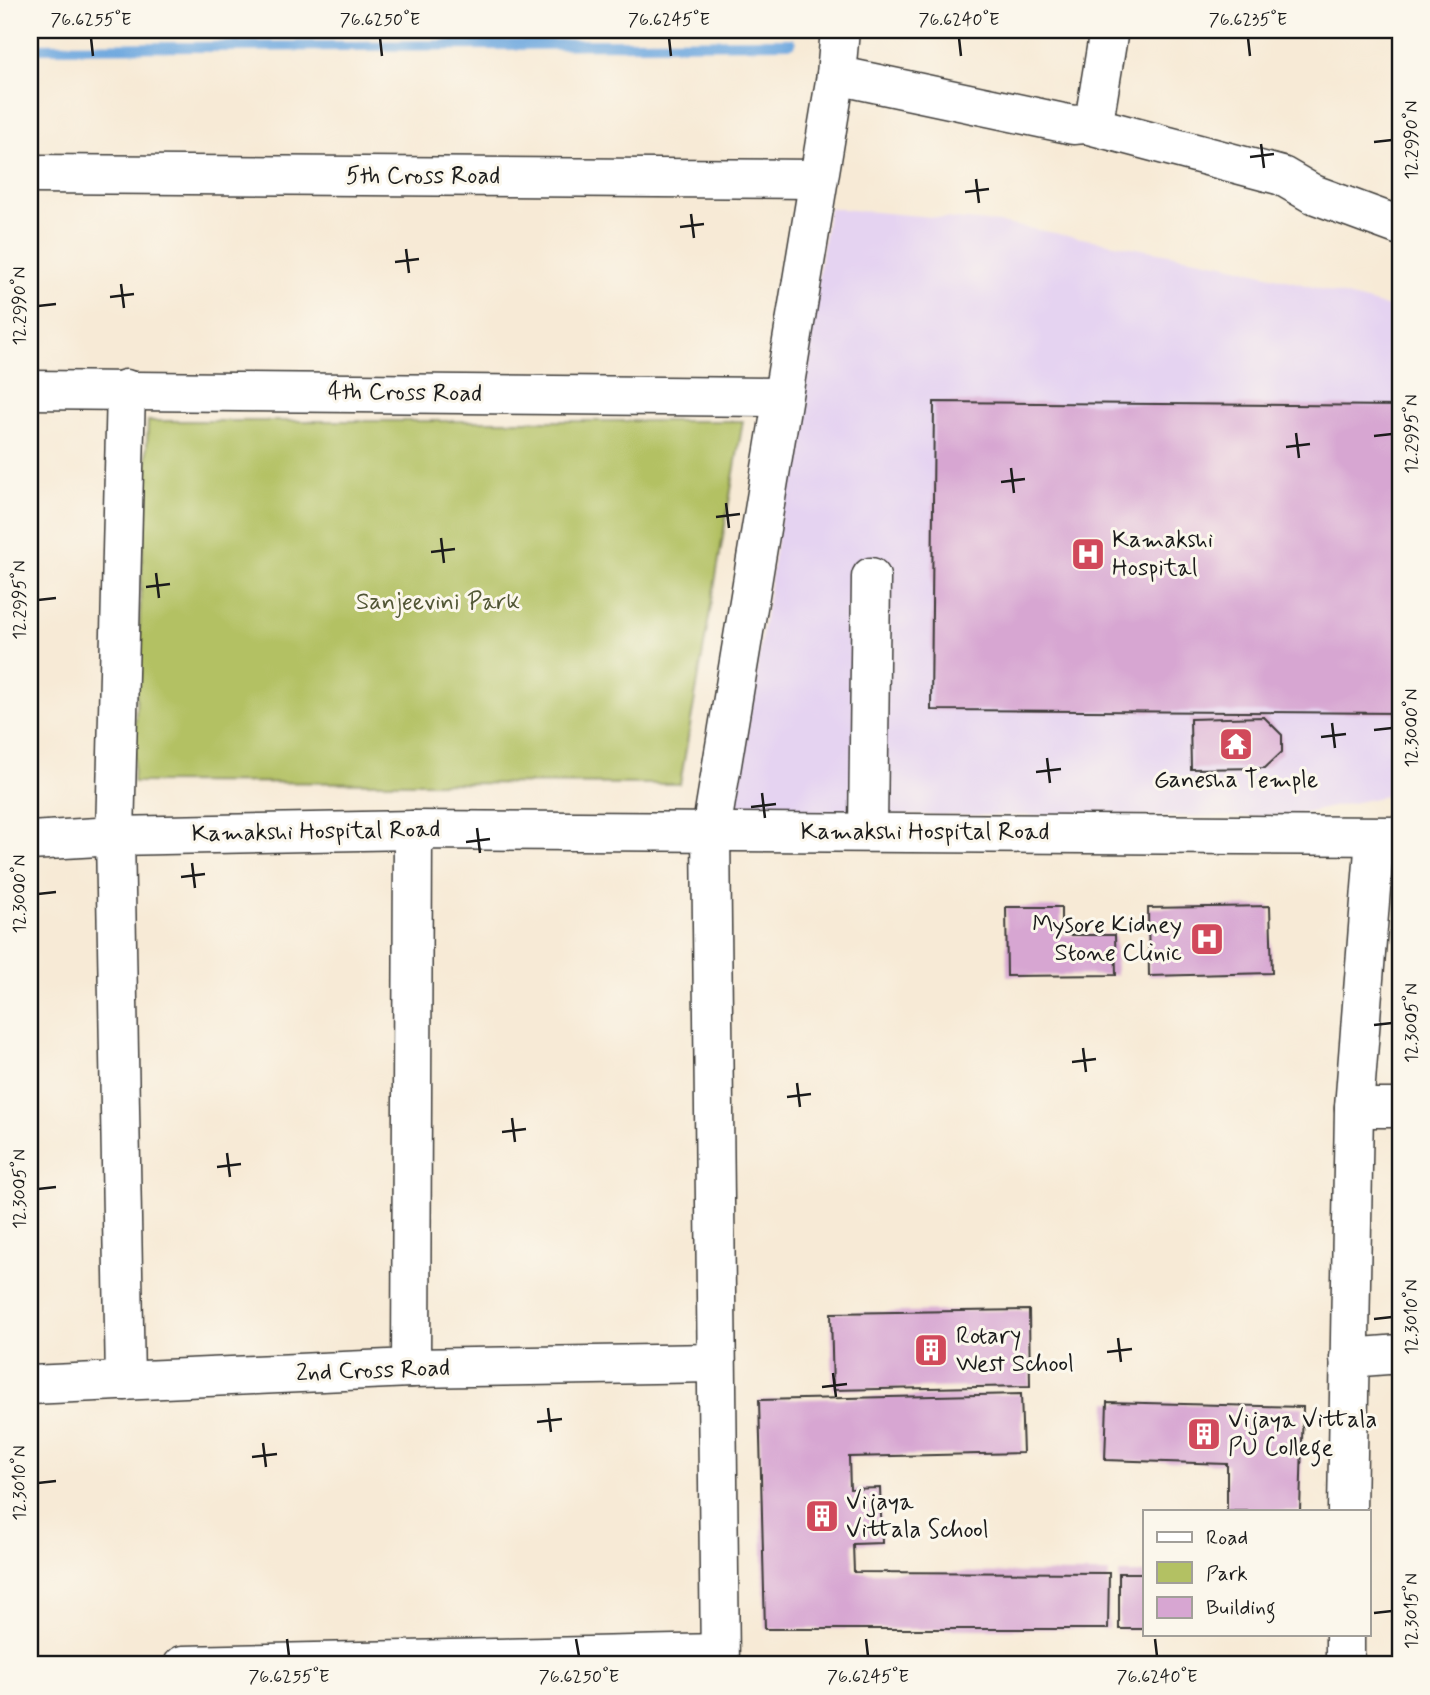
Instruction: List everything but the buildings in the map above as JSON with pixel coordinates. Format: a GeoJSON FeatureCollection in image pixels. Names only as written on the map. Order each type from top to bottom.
{"type":"FeatureCollection","features":[{"type":"Feature","properties":{"kind":"street"},"geometry":{"type":"LineString","coordinates":[[183,1665],[719,1659],[711,831],[780,397],[836,75],[840,30]]}},
{"type":"Feature","properties":{"kind":"street"},"geometry":{"type":"LineString","coordinates":[[1085,124],[1095,116],[1109,30]]}},
{"type":"Feature","properties":{"kind":"street"},"geometry":{"type":"LineString","coordinates":[[836,75],[1073,125],[1085,124],[1282,176],[1313,194],[1400,226]]}},
{"type":"Feature","properties":{"kind":"street","name":"5th Cross Road"},"geometry":{"type":"LineString","coordinates":[[30,174],[817,179]]}},
{"type":"Feature","properties":{"kind":"street"},"geometry":{"type":"LineString","coordinates":[[125,389],[116,836],[125,1381]]}},
{"type":"Feature","properties":{"kind":"street","name":"4th Cross Road"},"geometry":{"type":"LineString","coordinates":[[30,390],[780,397]]}},
{"type":"Feature","properties":{"kind":"street"},"geometry":{"type":"LineString","coordinates":[[868,831],[871,577]]}},
{"type":"Feature","properties":{"kind":"street"},"geometry":{"type":"LineString","coordinates":[[411,1368],[413,830]]}},
{"type":"Feature","properties":{"kind":"street","name":"Kamakshi Hospital Road"},"geometry":{"type":"LineString","coordinates":[[30,841],[116,836],[413,830],[1267,832],[1388,836]]}},
{"type":"Feature","properties":{"kind":"street"},"geometry":{"type":"LineString","coordinates":[[1347,1510],[1354,1108],[1388,836]]}},
{"type":"Feature","properties":{"kind":"street"},"geometry":{"type":"LineString","coordinates":[[1354,1108],[1400,1108]]}},
{"type":"Feature","properties":{"kind":"street"},"geometry":{"type":"LineString","coordinates":[[1349,1358],[1400,1354]]}},
{"type":"Feature","properties":{"kind":"street","name":"2nd Cross Road"},"geometry":{"type":"LineString","coordinates":[[30,1385],[411,1368],[716,1363]]}},
{"type":"Feature","properties":{"kind":"street"},"geometry":{"type":"LineString","coordinates":[[1345,1636],[1345,1665]]}},
{"type":"Feature","properties":{"kind":"shaded area","name":"Kamakshi Hospital"},"geometry":{"type":"Polygon","coordinates":[[[829,208],[1000,223],[1229,265],[1389,307],[1400,314],[1400,793],[1285,817],[734,814],[829,208]]]}},
{"type":"Feature","properties":{"kind":"green space","name":"Sanjeevini Park"},"geometry":{"type":"Polygon","coordinates":[[[148,421],[743,421],[680,784],[133,782],[148,421]]]}},
{"type":"Feature","properties":{"kind":"waterway"},"geometry":{"type":"LineString","coordinates":[[30,48],[791,43]]}},
{"type":"Feature","properties":{"kind":"place","name":"Kamakshi Hospital"},"geometry":{"type":"Point","coordinates":[1088,554]}},
{"type":"Feature","properties":{"kind":"place","name":"Ganesha Temple"},"geometry":{"type":"Point","coordinates":[1236,744]}},
{"type":"Feature","properties":{"kind":"place","name":"Mysore Kidney Stone Clinic"},"geometry":{"type":"Point","coordinates":[1207,939]}},
{"type":"Feature","properties":{"kind":"place","name":"Rotary West School"},"geometry":{"type":"Point","coordinates":[931,1350]}},
{"type":"Feature","properties":{"kind":"place","name":"Vijaya Vittala PU College"},"geometry":{"type":"Point","coordinates":[1204,1434]}},
{"type":"Feature","properties":{"kind":"place","name":"Vijaya Vittala School"},"geometry":{"type":"Point","coordinates":[822,1516]}}]}
